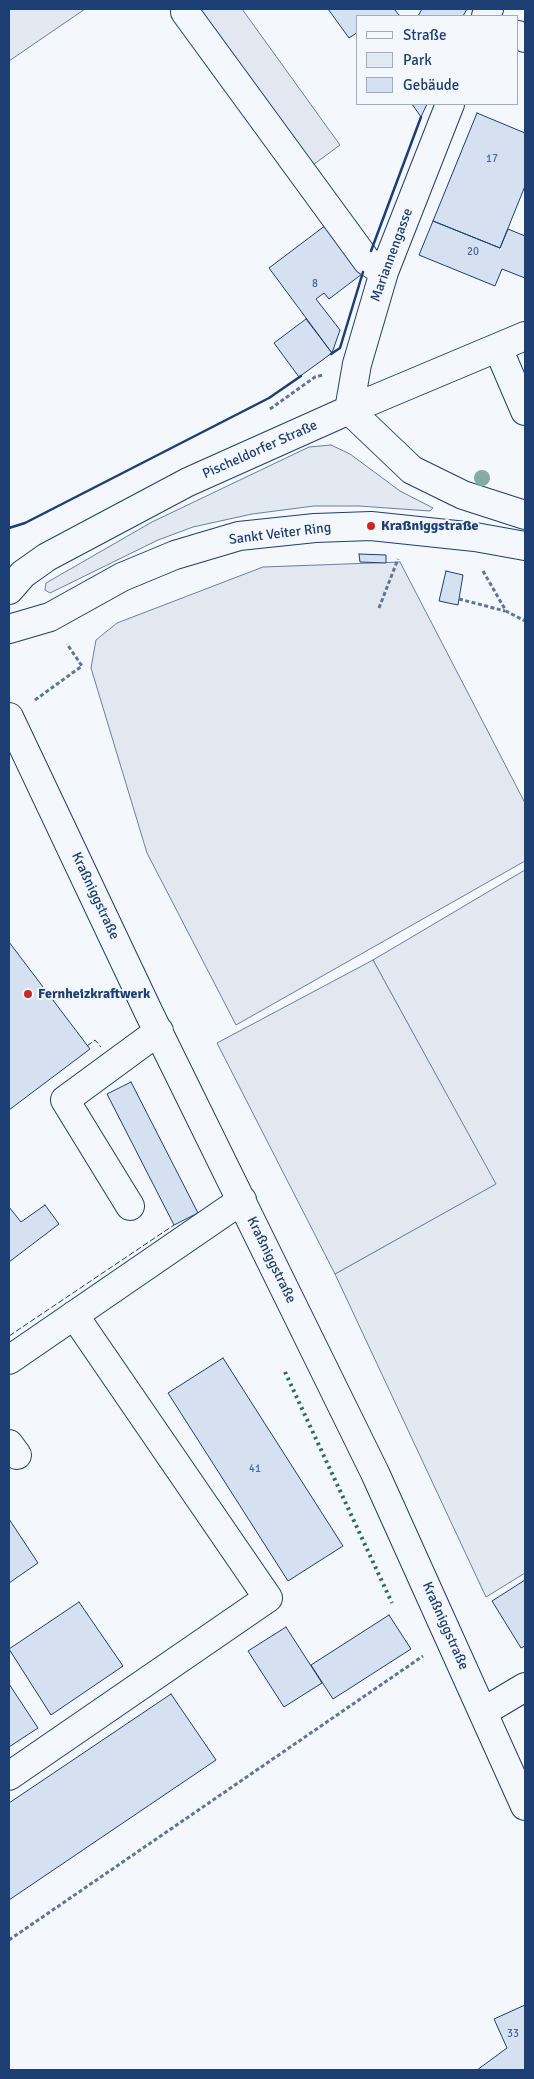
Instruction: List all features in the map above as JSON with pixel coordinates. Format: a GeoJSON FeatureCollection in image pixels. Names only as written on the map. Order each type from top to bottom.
{"type":"FeatureCollection","features":[{"type":"Feature","properties":{"kind":"street"},"geometry":{"type":"LineString","coordinates":[[186,12],[367,261],[384,272]]}},
{"type":"Feature","properties":{"kind":"street","name":"Mariannengasse"},"geometry":{"type":"LineString","coordinates":[[349,410],[357,364],[384,272],[450,105]]}},
{"type":"Feature","properties":{"kind":"street","name":"Pischeldorfer Straße"},"geometry":{"type":"LineString","coordinates":[[9,590],[22,574],[65,547],[188,482],[349,410],[525,336]]}},
{"type":"Feature","properties":{"kind":"street"},"geometry":{"type":"LineString","coordinates":[[498,348],[525,411]]}},
{"type":"Feature","properties":{"kind":"street"},"geometry":{"type":"LineString","coordinates":[[349,410],[412,470],[463,495],[525,515]]}},
{"type":"Feature","properties":{"kind":"street","name":"Sankt Veiter Ring"},"geometry":{"type":"LineString","coordinates":[[9,630],[50,617],[122,577],[175,554],[239,536],[315,528],[371,526],[409,528],[525,546]]}},
{"type":"Feature","properties":{"kind":"street","name":"Kraßniggstraße"},"geometry":{"type":"LineString","coordinates":[[9,717],[159,1031],[375,1473],[525,1805]]}},
{"type":"Feature","properties":{"kind":"street"},"geometry":{"type":"LineString","coordinates":[[130,1206],[65,1100],[159,1031]]}},
{"type":"Feature","properties":{"kind":"street"},"geometry":{"type":"LineString","coordinates":[[9,1360],[242,1200]]}},
{"type":"Feature","properties":{"kind":"street"},"geometry":{"type":"LineString","coordinates":[[9,1776],[268,1598],[74,1316]]}},
{"type":"Feature","properties":{"kind":"street"},"geometry":{"type":"LineString","coordinates":[[483,1712],[525,1687]]}},
{"type":"Feature","properties":{"kind":"path"},"geometry":{"type":"LineString","coordinates":[[379,608],[409,528]]}},
{"type":"Feature","properties":{"kind":"path"},"geometry":{"type":"LineString","coordinates":[[482,570],[506,611]]}},
{"type":"Feature","properties":{"kind":"path"},"geometry":{"type":"LineString","coordinates":[[459,599],[506,611],[525,621]]}},
{"type":"Feature","properties":{"kind":"path"},"geometry":{"type":"LineString","coordinates":[[9,1940],[334,1716],[451,1639]]}},
{"type":"Feature","properties":{"kind":"green space"},"geometry":{"type":"Polygon","coordinates":[[[9,9],[85,9],[9,61],[9,9]]]}},
{"type":"Feature","properties":{"kind":"green space"},"geometry":{"type":"Polygon","coordinates":[[[331,445],[350,454],[400,491],[433,508],[430,511],[359,506],[314,506],[252,514],[193,527],[158,540],[50,593],[45,590],[46,583],[152,522],[309,447],[331,445]]]}},
{"type":"Feature","properties":{"kind":"green space"},"geometry":{"type":"Polygon","coordinates":[[[525,870],[525,1573],[486,1597],[335,1274],[495,1184],[373,960],[525,870]]]}},
{"type":"Feature","properties":{"kind":"shaded area"},"geometry":{"type":"Polygon","coordinates":[[[190,9],[242,9],[340,145],[302,173],[190,9]]]}},
{"type":"Feature","properties":{"kind":"shaded area"},"geometry":{"type":"Polygon","coordinates":[[[400,562],[525,803],[525,861],[236,1025],[147,853],[91,668],[96,640],[117,623],[263,567],[400,562]]]}},
{"type":"Feature","properties":{"kind":"shaded area"},"geometry":{"type":"Polygon","coordinates":[[[373,960],[496,1184],[335,1274],[217,1043],[373,960]]]}},
{"type":"Feature","properties":{"kind":"building"},"geometry":{"type":"Polygon","coordinates":[[[328,9],[394,9],[399,15],[356,15],[356,33],[349,38],[328,9]]]}},
{"type":"Feature","properties":{"kind":"building"},"geometry":{"type":"Polygon","coordinates":[[[422,9],[467,9],[464,15],[419,15],[422,9]]]}},
{"type":"Feature","properties":{"kind":"building"},"geometry":{"type":"Polygon","coordinates":[[[413,105],[427,105],[421,117],[413,105]]]}},
{"type":"Feature","properties":{"kind":"building"},"geometry":{"type":"Polygon","coordinates":[[[477,113],[525,133],[525,186],[500,248],[433,221],[477,113]]]}},
{"type":"Feature","properties":{"kind":"building"},"geometry":{"type":"Polygon","coordinates":[[[433,221],[500,248],[508,229],[525,236],[525,278],[502,269],[495,286],[419,255],[433,221]]]}},
{"type":"Feature","properties":{"kind":"building"},"geometry":{"type":"Polygon","coordinates":[[[326,225],[362,274],[329,299],[324,293],[316,299],[340,330],[332,353],[269,268],[326,225]]]}},
{"type":"Feature","properties":{"kind":"building"},"geometry":{"type":"Polygon","coordinates":[[[306,319],[332,353],[299,377],[274,343],[306,319]]]}},
{"type":"Feature","properties":{"kind":"building"},"geometry":{"type":"Polygon","coordinates":[[[359,554],[386,555],[386,563],[360,562],[359,554]]]}},
{"type":"Feature","properties":{"kind":"building"},"geometry":{"type":"Polygon","coordinates":[[[446,571],[463,575],[458,605],[439,601],[446,571]]]}},
{"type":"Feature","properties":{"kind":"building","name":"Fernheizkraftwerk"},"geometry":{"type":"Polygon","coordinates":[[[9,942],[90,1049],[9,1110],[9,942]]]}},
{"type":"Feature","properties":{"kind":"building"},"geometry":{"type":"Polygon","coordinates":[[[131,1082],[198,1213],[174,1225],[107,1094],[131,1082]]]}},
{"type":"Feature","properties":{"kind":"building"},"geometry":{"type":"Polygon","coordinates":[[[45,1205],[59,1224],[9,1262],[9,1207],[21,1222],[45,1205]]]}},
{"type":"Feature","properties":{"kind":"building"},"geometry":{"type":"Polygon","coordinates":[[[223,1358],[343,1546],[288,1581],[168,1393],[223,1358]]]}},
{"type":"Feature","properties":{"kind":"building"},"geometry":{"type":"Polygon","coordinates":[[[9,1519],[38,1563],[9,1583],[9,1519]]]}},
{"type":"Feature","properties":{"kind":"building"},"geometry":{"type":"Polygon","coordinates":[[[525,1580],[525,1646],[521,1648],[492,1601],[525,1580]]]}},
{"type":"Feature","properties":{"kind":"building"},"geometry":{"type":"Polygon","coordinates":[[[79,1602],[123,1666],[51,1715],[9,1649],[79,1602]]]}},
{"type":"Feature","properties":{"kind":"building"},"geometry":{"type":"Polygon","coordinates":[[[389,1615],[411,1649],[333,1699],[311,1665],[389,1615]]]}},
{"type":"Feature","properties":{"kind":"building"},"geometry":{"type":"Polygon","coordinates":[[[286,1627],[322,1683],[284,1707],[248,1651],[286,1627]]]}},
{"type":"Feature","properties":{"kind":"building"},"geometry":{"type":"Polygon","coordinates":[[[9,1684],[38,1728],[9,1747],[9,1684]]]}},
{"type":"Feature","properties":{"kind":"building"},"geometry":{"type":"Polygon","coordinates":[[[171,1694],[216,1760],[9,1900],[9,1803],[171,1694]]]}},
{"type":"Feature","properties":{"kind":"building"},"geometry":{"type":"Polygon","coordinates":[[[525,2005],[525,2070],[477,2070],[507,2048],[494,2019],[525,2005]]]}},
{"type":"Feature","properties":{"kind":"hedge"},"geometry":{"type":"LineString","coordinates":[[285,1372],[392,1603]]}},
{"type":"Feature","properties":{"kind":"fence"},"geometry":{"type":"LineString","coordinates":[[87,1046],[95,1040],[101,1047]]}},
{"type":"Feature","properties":{"kind":"fence"},"geometry":{"type":"LineString","coordinates":[[9,1336],[174,1225]]}},
{"type":"Feature","properties":{"kind":"wall"},"geometry":{"type":"LineString","coordinates":[[371,251],[421,117]]}},
{"type":"Feature","properties":{"kind":"wall"},"geometry":{"type":"LineString","coordinates":[[331,354],[340,348],[363,272]]}},
{"type":"Feature","properties":{"kind":"wall"},"geometry":{"type":"LineString","coordinates":[[9,528],[25,523],[269,398],[301,376]]}},
{"type":"Feature","properties":{"kind":"place","name":"Kraßniggstraße"},"geometry":{"type":"Point","coordinates":[371,526]}},
{"type":"Feature","properties":{"kind":"place","name":"Fernheizkraftwerk"},"geometry":{"type":"Point","coordinates":[28,994]}}]}
